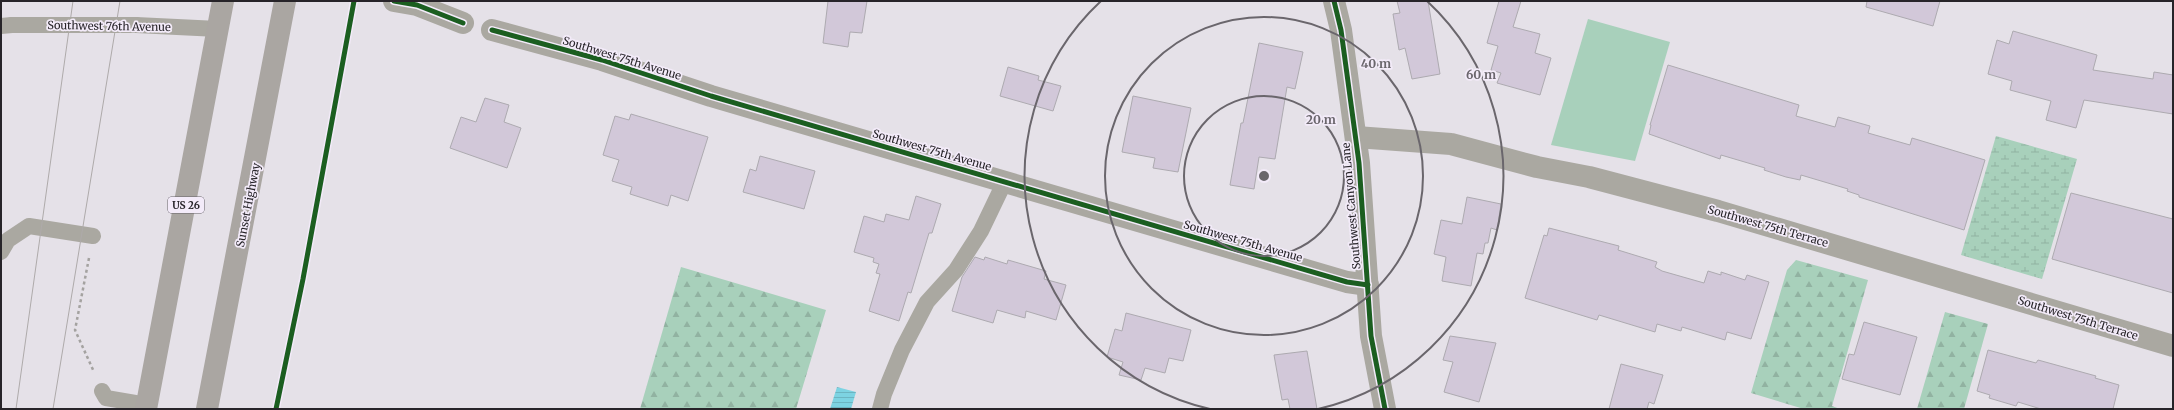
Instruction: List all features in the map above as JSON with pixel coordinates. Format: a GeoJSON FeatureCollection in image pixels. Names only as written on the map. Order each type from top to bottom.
{"type":"FeatureCollection","features":[{"type":"Feature","properties":{"kind":"highway","name":"US 26"},"geometry":{"type":"LineString","coordinates":[[147,407],[223,1]]}},
{"type":"Feature","properties":{"kind":"highway","name":"Sunset Highway"},"geometry":{"type":"LineString","coordinates":[[207,409],[270,88],[285,1]]}},
{"type":"Feature","properties":{"kind":"street"},"geometry":{"type":"LineString","coordinates":[[394,1],[418,3],[463,23]]}},
{"type":"Feature","properties":{"kind":"street","name":"Southwest Canyon Lane"},"geometry":{"type":"LineString","coordinates":[[1334,1],[1341,30],[1356,136],[1368,285],[1370,336],[1384,409]]}},
{"type":"Feature","properties":{"kind":"street","name":"Southwest 75th Avenue"},"geometry":{"type":"LineString","coordinates":[[492,30],[602,60],[712,96],[1346,282],[1368,285]]}},
{"type":"Feature","properties":{"kind":"street","name":"Southwest 75th Terrace"},"geometry":{"type":"LineString","coordinates":[[1356,136],[1451,144],[1537,167],[1589,177],[1718,211],[2173,346]]}},
{"type":"Feature","properties":{"kind":"lane","name":"Southwest 76th Avenue"},"geometry":{"type":"LineString","coordinates":[[6,25],[136,25],[218,29]]}},
{"type":"Feature","properties":{"kind":"lane"},"geometry":{"type":"LineString","coordinates":[[880,409],[884,394],[902,350],[927,302],[956,270],[977,237],[1005,181]]}},
{"type":"Feature","properties":{"kind":"lane"},"geometry":{"type":"LineString","coordinates":[[1,252],[8,240],[29,226],[93,236]]}},
{"type":"Feature","properties":{"kind":"lane"},"geometry":{"type":"LineString","coordinates":[[102,391],[106,398],[147,407]]}},
{"type":"Feature","properties":{"kind":"path"},"geometry":{"type":"LineString","coordinates":[[93,236],[76,330],[102,391]]}},
{"type":"Feature","properties":{"kind":"green space"},"geometry":{"type":"Polygon","coordinates":[[[1588,19],[1670,42],[1635,161],[1551,145],[1588,19]]]}},
{"type":"Feature","properties":{"kind":"green space"},"geometry":{"type":"Polygon","coordinates":[[[1996,136],[2077,159],[2042,279],[1961,255],[1996,136]]]}},
{"type":"Feature","properties":{"kind":"green space"},"geometry":{"type":"Polygon","coordinates":[[[1796,260],[1868,280],[1832,406],[1840,409],[1804,409],[1751,393],[1787,270],[1796,260]]]}},
{"type":"Feature","properties":{"kind":"green space"},"geometry":{"type":"Polygon","coordinates":[[[681,267],[826,310],[796,409],[640,409],[681,267]]]}},
{"type":"Feature","properties":{"kind":"green space"},"geometry":{"type":"Polygon","coordinates":[[[1945,312],[1988,324],[1964,409],[1917,409],[1945,312]]]}},
{"type":"Feature","properties":{"kind":"water"},"geometry":{"type":"Polygon","coordinates":[[[837,387],[856,392],[851,409],[830,409],[837,387]]]}},
{"type":"Feature","properties":{"kind":"building"},"geometry":{"type":"Polygon","coordinates":[[[828,1],[867,1],[862,33],[850,32],[848,47],[823,43],[828,1]]]}},
{"type":"Feature","properties":{"kind":"building"},"geometry":{"type":"Polygon","coordinates":[[[1397,1],[1428,1],[1440,74],[1412,79],[1405,48],[1399,50],[1393,14],[1400,13],[1397,1]]]}},
{"type":"Feature","properties":{"kind":"building"},"geometry":{"type":"Polygon","coordinates":[[[1499,1],[1521,1],[1513,27],[1540,34],[1535,53],[1551,58],[1540,95],[1497,83],[1501,73],[1491,70],[1498,46],[1487,43],[1499,1]]]}},
{"type":"Feature","properties":{"kind":"building"},"geometry":{"type":"Polygon","coordinates":[[[1867,1],[1940,1],[1933,26],[1866,7],[1867,1]]]}},
{"type":"Feature","properties":{"kind":"building"},"geometry":{"type":"Polygon","coordinates":[[[2013,31],[2097,55],[2093,70],[2153,79],[2154,72],[2173,75],[2173,114],[2084,100],[2076,128],[2046,120],[2051,101],[2010,90],[2012,81],[1988,74],[1997,40],[2009,44],[2013,31]]]}},
{"type":"Feature","properties":{"kind":"building"},"geometry":{"type":"Polygon","coordinates":[[[1259,43],[1303,52],[1295,89],[1287,87],[1275,159],[1259,157],[1254,189],[1230,185],[1241,123],[1243,123],[1259,43]]]}},
{"type":"Feature","properties":{"kind":"building"},"geometry":{"type":"Polygon","coordinates":[[[1668,65],[1799,105],[1796,116],[1835,127],[1838,117],[1870,126],[1868,133],[1910,145],[1912,138],[1985,160],[1964,230],[1859,197],[1859,195],[1847,191],[1848,189],[1801,175],[1800,180],[1786,177],[1764,170],[1765,168],[1721,155],[1720,159],[1649,134],[1650,125],[1668,65]]]}},
{"type":"Feature","properties":{"kind":"building"},"geometry":{"type":"Polygon","coordinates":[[[1008,67],[1039,76],[1038,80],[1061,86],[1053,111],[1000,96],[1008,67]]]}},
{"type":"Feature","properties":{"kind":"building"},"geometry":{"type":"Polygon","coordinates":[[[1133,96],[1191,108],[1178,172],[1153,168],[1155,158],[1122,152],[1133,96]]]}},
{"type":"Feature","properties":{"kind":"building"},"geometry":{"type":"Polygon","coordinates":[[[485,98],[509,105],[504,122],[521,128],[507,168],[450,148],[461,117],[476,122],[485,98]]]}},
{"type":"Feature","properties":{"kind":"building"},"geometry":{"type":"Polygon","coordinates":[[[631,114],[708,137],[688,201],[671,195],[668,206],[630,194],[632,187],[612,181],[619,160],[603,155],[615,116],[629,120],[631,114]]]}},
{"type":"Feature","properties":{"kind":"building"},"geometry":{"type":"Polygon","coordinates":[[[760,156],[815,171],[804,209],[743,192],[750,169],[756,171],[760,156]]]}},
{"type":"Feature","properties":{"kind":"building"},"geometry":{"type":"Polygon","coordinates":[[[2071,193],[2173,219],[2173,293],[2052,259],[2071,193]]]}},
{"type":"Feature","properties":{"kind":"building"},"geometry":{"type":"Polygon","coordinates":[[[916,196],[941,204],[932,233],[929,233],[911,293],[908,292],[899,321],[869,311],[880,274],[876,273],[879,264],[873,262],[874,258],[854,252],[864,216],[884,222],[886,214],[909,220],[916,196]]]}},
{"type":"Feature","properties":{"kind":"building"},"geometry":{"type":"Polygon","coordinates":[[[1467,197],[1501,204],[1497,230],[1491,228],[1488,243],[1485,243],[1483,254],[1477,253],[1471,286],[1442,281],[1446,257],[1434,254],[1441,220],[1462,224],[1467,197]]]}},
{"type":"Feature","properties":{"kind":"building"},"geometry":{"type":"Polygon","coordinates":[[[1549,228],[1619,246],[1618,250],[1657,262],[1655,267],[1662,271],[1704,283],[1708,271],[1721,275],[1721,272],[1745,280],[1747,275],[1769,282],[1751,339],[1727,332],[1725,340],[1682,327],[1681,331],[1657,324],[1655,332],[1599,315],[1597,320],[1525,298],[1544,235],[1547,236],[1549,228]]]}},
{"type":"Feature","properties":{"kind":"building"},"geometry":{"type":"Polygon","coordinates":[[[975,257],[984,260],[985,257],[1007,264],[1008,260],[1046,271],[1044,279],[1066,285],[1056,320],[1026,311],[1025,318],[997,310],[993,323],[952,311],[962,277],[975,257]]]}},
{"type":"Feature","properties":{"kind":"building"},"geometry":{"type":"Polygon","coordinates":[[[1126,313],[1191,330],[1183,361],[1169,358],[1165,373],[1145,368],[1141,380],[1119,375],[1123,362],[1107,357],[1115,329],[1122,331],[1126,313]]]}},
{"type":"Feature","properties":{"kind":"building"},"geometry":{"type":"Polygon","coordinates":[[[1864,322],[1917,337],[1900,395],[1842,379],[1849,354],[1854,355],[1864,322]]]}},
{"type":"Feature","properties":{"kind":"building"},"geometry":{"type":"Polygon","coordinates":[[[1450,336],[1496,343],[1479,402],[1444,392],[1453,362],[1443,360],[1450,336]]]}},
{"type":"Feature","properties":{"kind":"building"},"geometry":{"type":"Polygon","coordinates":[[[1988,350],[2036,363],[2038,360],[2096,376],[2095,378],[2119,385],[2113,409],[2041,409],[2018,402],[2016,406],[1989,398],[1990,395],[1977,391],[1988,350]]]}},
{"type":"Feature","properties":{"kind":"building"},"geometry":{"type":"Polygon","coordinates":[[[1307,351],[1317,409],[1290,409],[1288,399],[1282,400],[1274,355],[1307,351]]]}},
{"type":"Feature","properties":{"kind":"building"},"geometry":{"type":"Polygon","coordinates":[[[1621,364],[1663,375],[1654,404],[1649,402],[1647,409],[1609,409],[1621,364]]]}},
{"type":"Feature","properties":{"kind":"tram line"},"geometry":{"type":"LineString","coordinates":[[16,409],[73,1]]}},
{"type":"Feature","properties":{"kind":"tram line"},"geometry":{"type":"LineString","coordinates":[[53,409],[120,1]]}},
{"type":"Feature","properties":{"kind":"cycle path"},"geometry":{"type":"LineString","coordinates":[[276,409],[303,279],[354,1]]}},
{"type":"Feature","properties":{"kind":"cycle path"},"geometry":{"type":"LineString","coordinates":[[394,1],[417,5],[463,23]]}},
{"type":"Feature","properties":{"kind":"cycle path"},"geometry":{"type":"LineString","coordinates":[[1334,1],[1341,30],[1359,163],[1371,336],[1385,409]]}},
{"type":"Feature","properties":{"kind":"cycle path"},"geometry":{"type":"LineString","coordinates":[[492,30],[602,60],[711,96],[1347,282],[1368,285]]}}]}
